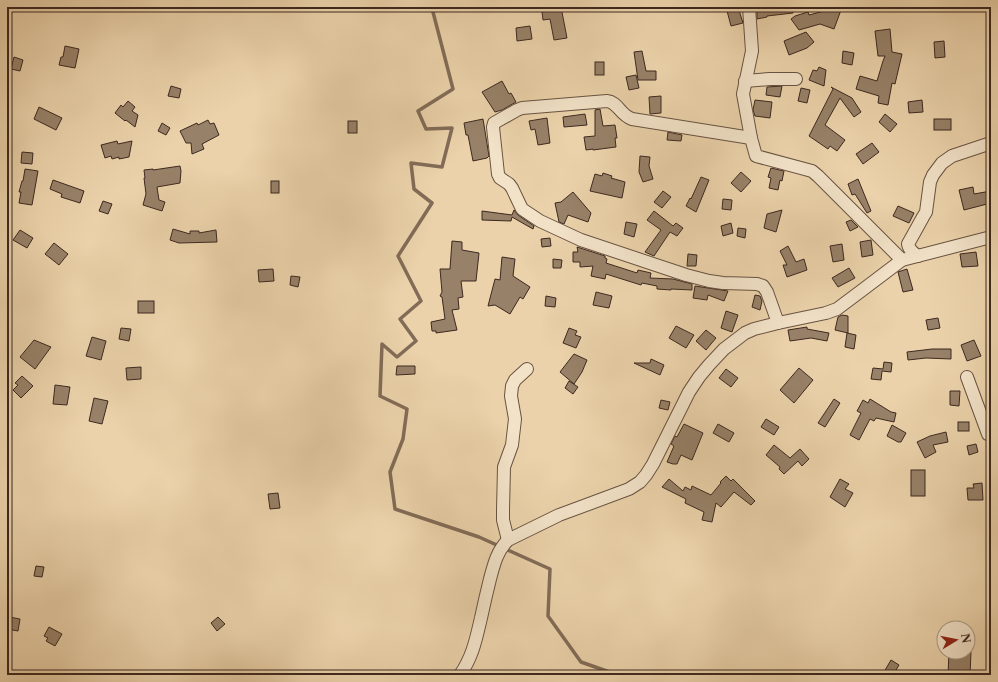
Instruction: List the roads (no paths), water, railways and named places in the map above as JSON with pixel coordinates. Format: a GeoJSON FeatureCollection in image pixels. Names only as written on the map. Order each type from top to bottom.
{"type":"FeatureCollection","features":[{"type":"Feature","properties":{"kind":"street"},"geometry":{"type":"LineString","coordinates":[[749,7],[752,51],[745,81],[743,101],[756,156],[812,171],[902,260]]}},
{"type":"Feature","properties":{"kind":"street"},"geometry":{"type":"LineString","coordinates":[[745,81],[796,79]]}},
{"type":"Feature","properties":{"kind":"street"},"geometry":{"type":"LineString","coordinates":[[751,138],[632,119],[626,117],[612,102],[607,101],[522,108],[494,123],[493,127],[498,174],[500,178],[512,188],[522,209],[544,223],[581,240],[686,275],[716,282],[758,284],[763,286],[767,292],[778,323]]}},
{"type":"Feature","properties":{"kind":"street"},"geometry":{"type":"LineString","coordinates":[[918,256],[912,252],[908,244],[926,212],[930,182],[937,169],[952,156],[991,143]]}},
{"type":"Feature","properties":{"kind":"street"},"geometry":{"type":"LineString","coordinates":[[460,675],[474,649],[495,559],[508,540],[559,515],[629,489],[640,482],[653,464],[689,392],[699,377],[724,349],[745,333],[754,329],[826,313],[836,309],[902,260],[991,237]]}},
{"type":"Feature","properties":{"kind":"street"},"geometry":{"type":"LineString","coordinates":[[508,540],[502,510],[504,467],[512,445],[515,419],[511,396],[512,386],[515,380],[527,368]]}},
{"type":"Feature","properties":{"kind":"street"},"geometry":{"type":"LineString","coordinates":[[967,377],[988,434],[991,434]]}},
{"type":"Feature","properties":{"kind":"waterway"},"geometry":{"type":"LineString","coordinates":[[429,7],[433,12],[453,89],[418,111],[426,129],[452,128],[442,167],[411,163],[414,189],[432,203],[398,256],[421,301],[400,319],[416,341],[397,357],[382,344],[380,396],[407,409],[403,439],[390,472],[395,509],[479,537],[550,569],[548,616],[581,662],[618,675]]}}]}
